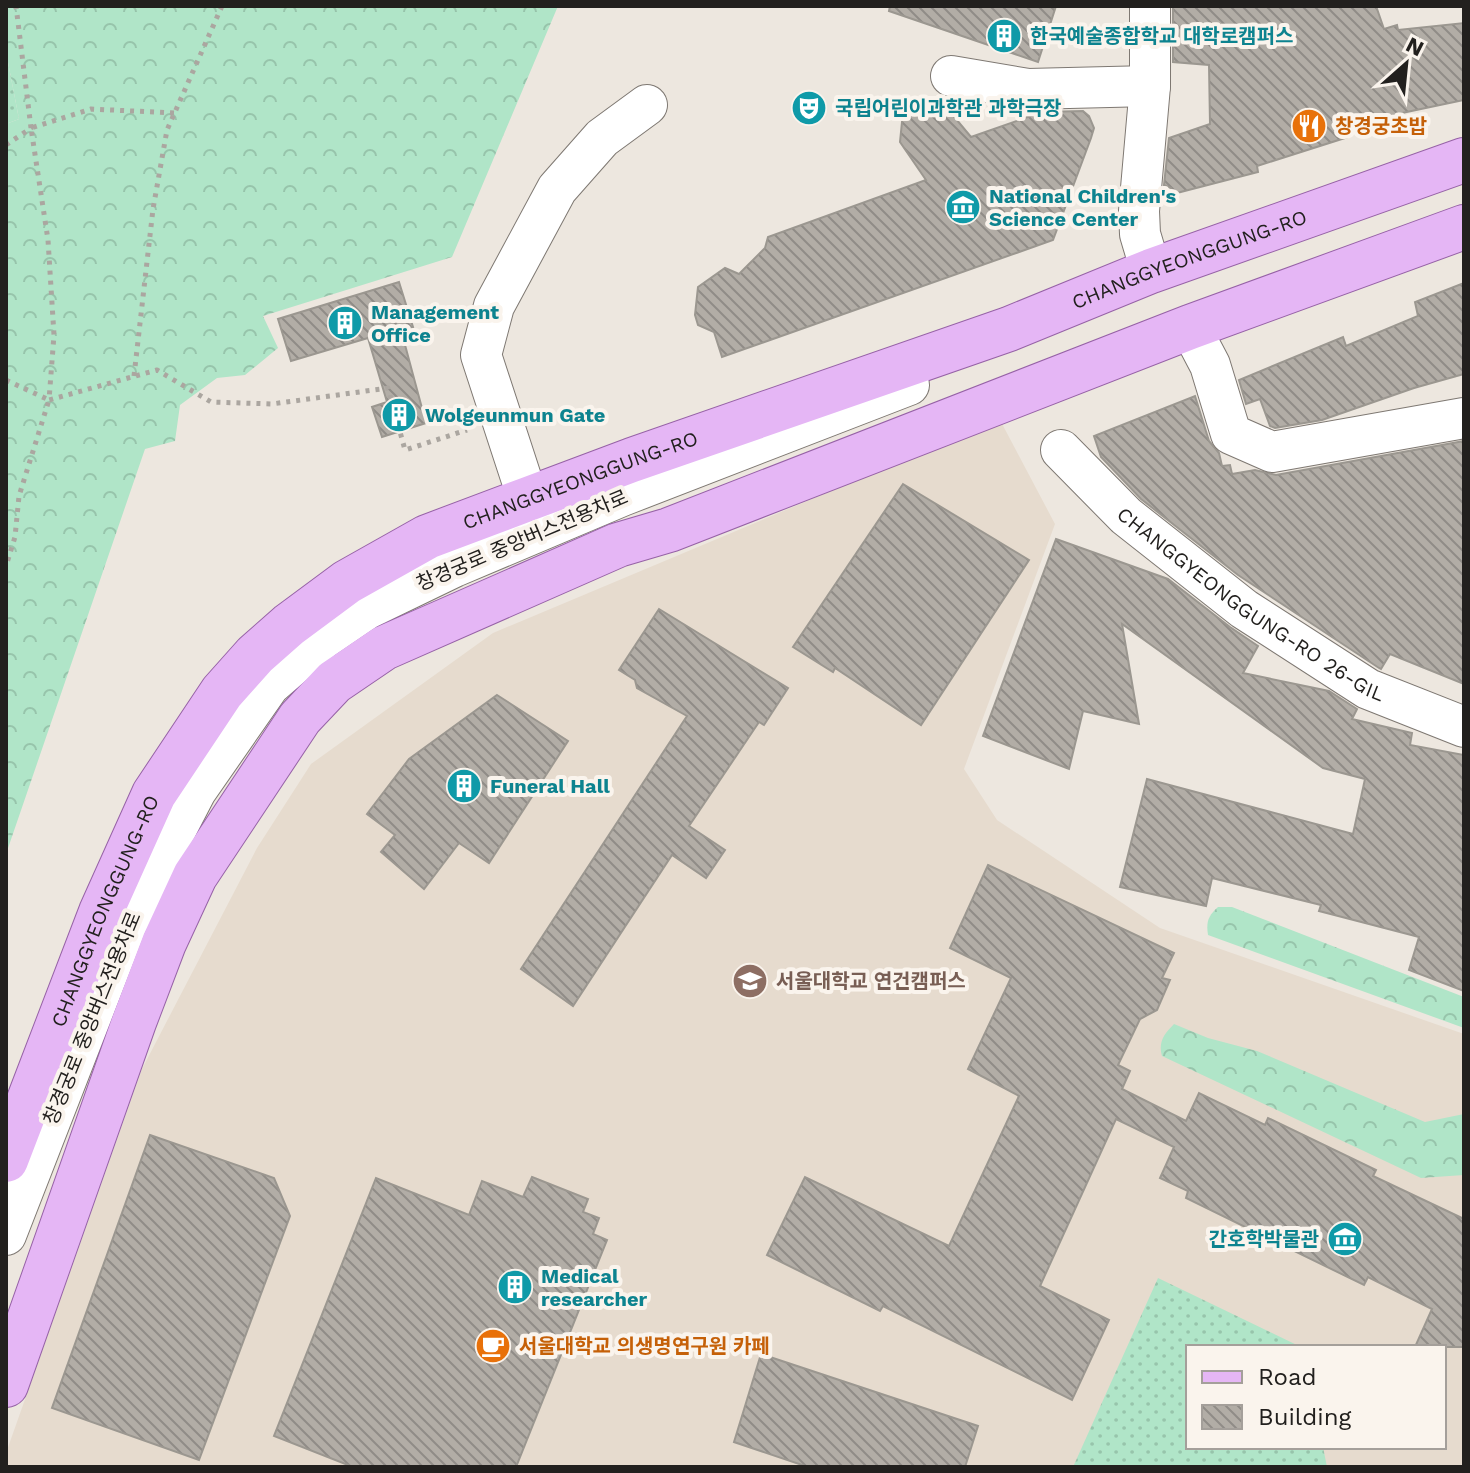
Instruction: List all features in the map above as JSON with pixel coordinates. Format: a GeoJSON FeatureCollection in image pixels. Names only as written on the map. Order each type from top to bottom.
{"type":"FeatureCollection","features":[{"type":"Feature","properties":{"kind":"main road","name":"CHANGGYEONGGUNG-RO"},"geometry":{"type":"LineString","coordinates":[[6,1160],[101,912],[154,794],[222,692],[255,655],[347,582],[427,537],[647,455],[1009,329],[1151,271],[1464,160]]}},
{"type":"Feature","properties":{"kind":"main road"},"geometry":{"type":"LineString","coordinates":[[6,1385],[134,1022],[164,943],[195,876],[300,718],[334,682],[384,648],[618,545],[669,530],[1190,327],[1464,227]]}},
{"type":"Feature","properties":{"kind":"street"},"geometry":{"type":"LineString","coordinates":[[1150,6],[1150,86],[1139,211],[1140,234],[1151,271]]}},
{"type":"Feature","properties":{"kind":"street"},"geometry":{"type":"LineString","coordinates":[[951,76],[1028,89],[1150,86]]}},
{"type":"Feature","properties":{"kind":"street"},"geometry":{"type":"LineString","coordinates":[[528,499],[481,355],[494,306],[557,189],[602,138],[647,105]]}},
{"type":"Feature","properties":{"kind":"street","name":"창경궁로 중앙버스전용차로"},"geometry":{"type":"LineString","coordinates":[[6,1235],[127,924],[196,791],[269,686],[323,639],[367,609],[454,567],[622,496],[1345,217],[1356,199]]}},
{"type":"Feature","properties":{"kind":"street"},"geometry":{"type":"LineString","coordinates":[[1190,327],[1210,365],[1231,434],[1272,452],[1464,418]]}},
{"type":"Feature","properties":{"kind":"street","name":"CHANGGYEONGGUNG-RO 26-GIL"},"geometry":{"type":"LineString","coordinates":[[1061,450],[1126,516],[1244,609],[1368,689],[1464,727]]}},
{"type":"Feature","properties":{"kind":"path"},"geometry":{"type":"LineString","coordinates":[[6,566],[15,537],[19,496],[49,400],[54,335],[48,240],[16,6]]}},
{"type":"Feature","properties":{"kind":"path"},"geometry":{"type":"LineString","coordinates":[[134,376],[153,209],[167,130],[222,6]]}},
{"type":"Feature","properties":{"kind":"path"},"geometry":{"type":"LineString","coordinates":[[6,145],[31,128],[91,109],[174,113]]}},
{"type":"Feature","properties":{"kind":"path"},"geometry":{"type":"LineString","coordinates":[[6,380],[49,400],[157,370],[211,402],[272,404],[388,388],[405,450],[502,419]]}},
{"type":"Feature","properties":{"kind":"shaded area","name":"서울대학교 연건캠퍼스"},"geometry":{"type":"Polygon","coordinates":[[[1000,420],[1055,524],[964,769],[997,820],[1160,928],[1464,1034],[1464,1467],[6,1467],[6,1453],[142,1069],[257,848],[311,764],[493,633],[1000,420]]]}},
{"type":"Feature","properties":{"kind":"green space"},"geometry":{"type":"Polygon","coordinates":[[[6,6],[558,6],[452,257],[263,316],[278,348],[245,375],[217,378],[180,405],[175,441],[145,449],[6,854],[6,124],[19,119],[6,52],[6,6]]]}},
{"type":"Feature","properties":{"kind":"green space"},"geometry":{"type":"Polygon","coordinates":[[[6,52],[19,119],[6,124],[6,52]]]}},
{"type":"Feature","properties":{"kind":"green space"},"geometry":{"type":"Polygon","coordinates":[[[1218,907],[1232,907],[1464,997],[1464,1028],[1208,935],[1208,920],[1218,907]]]}},
{"type":"Feature","properties":{"kind":"green space"},"geometry":{"type":"Polygon","coordinates":[[[1174,1024],[1208,1038],[1257,1051],[1425,1122],[1464,1114],[1464,1175],[1421,1178],[1162,1056],[1163,1038],[1174,1024]]]}},
{"type":"Feature","properties":{"kind":"green space"},"geometry":{"type":"Polygon","coordinates":[[[1158,1278],[1297,1345],[1186,1345],[1186,1449],[1323,1449],[1327,1467],[1073,1467],[1158,1278]]]}},
{"type":"Feature","properties":{"kind":"building","name":"한국예술종합학교 대학로캠퍼스"},"geometry":{"type":"Polygon","coordinates":[[[890,6],[1056,6],[1038,62],[889,11],[890,6]]]}},
{"type":"Feature","properties":{"kind":"building"},"geometry":{"type":"Polygon","coordinates":[[[1173,6],[1376,6],[1384,29],[1397,25],[1398,30],[1464,23],[1464,100],[1402,113],[1347,134],[1348,137],[1257,166],[1258,172],[1173,194],[1171,188],[1164,185],[1169,138],[1210,124],[1209,65],[1173,62],[1173,6]]]}},
{"type":"Feature","properties":{"kind":"building"},"geometry":{"type":"Polygon","coordinates":[[[941,101],[971,137],[1042,112],[1083,111],[1089,116],[1094,128],[1053,240],[722,357],[714,332],[698,325],[695,315],[698,287],[725,268],[739,274],[765,248],[768,237],[926,180],[900,142],[903,112],[941,101]]]}},
{"type":"Feature","properties":{"kind":"building","name":"Management Office"},"geometry":{"type":"Polygon","coordinates":[[[399,282],[413,327],[401,330],[426,423],[382,437],[372,407],[387,402],[368,338],[291,361],[278,319],[399,282]]]}},
{"type":"Feature","properties":{"kind":"building"},"geometry":{"type":"Polygon","coordinates":[[[1464,283],[1464,374],[1322,420],[1275,428],[1270,426],[1260,399],[1246,404],[1239,380],[1343,337],[1346,346],[1418,316],[1415,302],[1464,283]]]}},
{"type":"Feature","properties":{"kind":"building"},"geometry":{"type":"Polygon","coordinates":[[[1195,396],[1209,441],[1219,453],[1222,466],[1230,465],[1232,474],[1255,470],[1276,475],[1464,441],[1464,684],[1390,654],[1379,668],[1238,575],[1141,499],[1101,457],[1094,436],[1195,396]]]}},
{"type":"Feature","properties":{"kind":"building"},"geometry":{"type":"Polygon","coordinates":[[[903,484],[1029,560],[921,725],[835,668],[833,672],[793,647],[903,484]]]}},
{"type":"Feature","properties":{"kind":"building"},"geometry":{"type":"Polygon","coordinates":[[[1056,539],[1168,579],[1258,646],[1243,673],[1329,691],[1357,709],[1352,719],[1412,733],[1410,745],[1464,755],[1464,991],[1409,970],[1419,937],[1319,911],[1321,905],[1212,878],[1206,906],[1120,887],[1147,779],[1353,834],[1365,779],[1323,768],[1122,624],[1139,724],[1083,711],[1069,769],[983,736],[1056,539]]]}},
{"type":"Feature","properties":{"kind":"building"},"geometry":{"type":"Polygon","coordinates":[[[659,609],[788,688],[764,725],[759,722],[689,826],[725,850],[706,878],[672,855],[573,1006],[521,969],[687,716],[637,688],[635,680],[619,670],[659,609]]]}},
{"type":"Feature","properties":{"kind":"building","name":"Funeral Hall"},"geometry":{"type":"Polygon","coordinates":[[[497,695],[568,741],[489,863],[459,843],[424,889],[381,852],[395,835],[367,814],[409,759],[497,695]]]}},
{"type":"Feature","properties":{"kind":"building"},"geometry":{"type":"Polygon","coordinates":[[[988,865],[1174,953],[1162,978],[1170,980],[1157,1010],[1140,1019],[1118,1065],[1130,1071],[1122,1089],[1186,1121],[1199,1093],[1265,1125],[1268,1118],[1376,1170],[1373,1176],[1464,1219],[1464,1347],[1416,1345],[1432,1309],[1368,1277],[1364,1285],[1186,1198],[1188,1191],[1160,1178],[1174,1147],[1116,1119],[1040,1286],[1109,1320],[1072,1400],[883,1306],[880,1311],[767,1255],[805,1177],[949,1246],[1019,1096],[968,1069],[1011,978],[950,948],[988,865]]]}},
{"type":"Feature","properties":{"kind":"building"},"geometry":{"type":"Polygon","coordinates":[[[150,1135],[274,1178],[290,1216],[199,1460],[52,1408],[150,1135]]]}},
{"type":"Feature","properties":{"kind":"building"},"geometry":{"type":"Polygon","coordinates":[[[532,1177],[588,1199],[583,1212],[599,1218],[593,1234],[607,1240],[516,1467],[353,1467],[274,1436],[376,1178],[469,1215],[482,1181],[523,1197],[532,1177]]]}},
{"type":"Feature","properties":{"kind":"building"},"geometry":{"type":"Polygon","coordinates":[[[761,1354],[978,1426],[965,1467],[808,1467],[734,1442],[761,1354]]]}},
{"type":"Feature","properties":{"kind":"place","name":"한국예술종합학교 대학로캠퍼스"},"geometry":{"type":"Point","coordinates":[1004,36]}},
{"type":"Feature","properties":{"kind":"place","name":"국립어린이과학관 과학극장"},"geometry":{"type":"Point","coordinates":[809,108]}},
{"type":"Feature","properties":{"kind":"place","name":"창경궁초밥"},"geometry":{"type":"Point","coordinates":[1309,126]}},
{"type":"Feature","properties":{"kind":"place","name":"National Children's Science Center"},"geometry":{"type":"Point","coordinates":[963,207]}},
{"type":"Feature","properties":{"kind":"place","name":"Management Office"},"geometry":{"type":"Point","coordinates":[345,323]}},
{"type":"Feature","properties":{"kind":"place","name":"Wolgeunmun Gate"},"geometry":{"type":"Point","coordinates":[399,415]}},
{"type":"Feature","properties":{"kind":"place","name":"Funeral Hall"},"geometry":{"type":"Point","coordinates":[464,786]}},
{"type":"Feature","properties":{"kind":"place","name":"서울대학교 연건캠퍼스"},"geometry":{"type":"Point","coordinates":[750,981]}},
{"type":"Feature","properties":{"kind":"place","name":"간호학박물관"},"geometry":{"type":"Point","coordinates":[1345,1239]}},
{"type":"Feature","properties":{"kind":"place","name":"Medical researcher"},"geometry":{"type":"Point","coordinates":[515,1287]}},
{"type":"Feature","properties":{"kind":"place","name":"서울대학교 의생명연구원 카페"},"geometry":{"type":"Point","coordinates":[493,1346]}}]}
